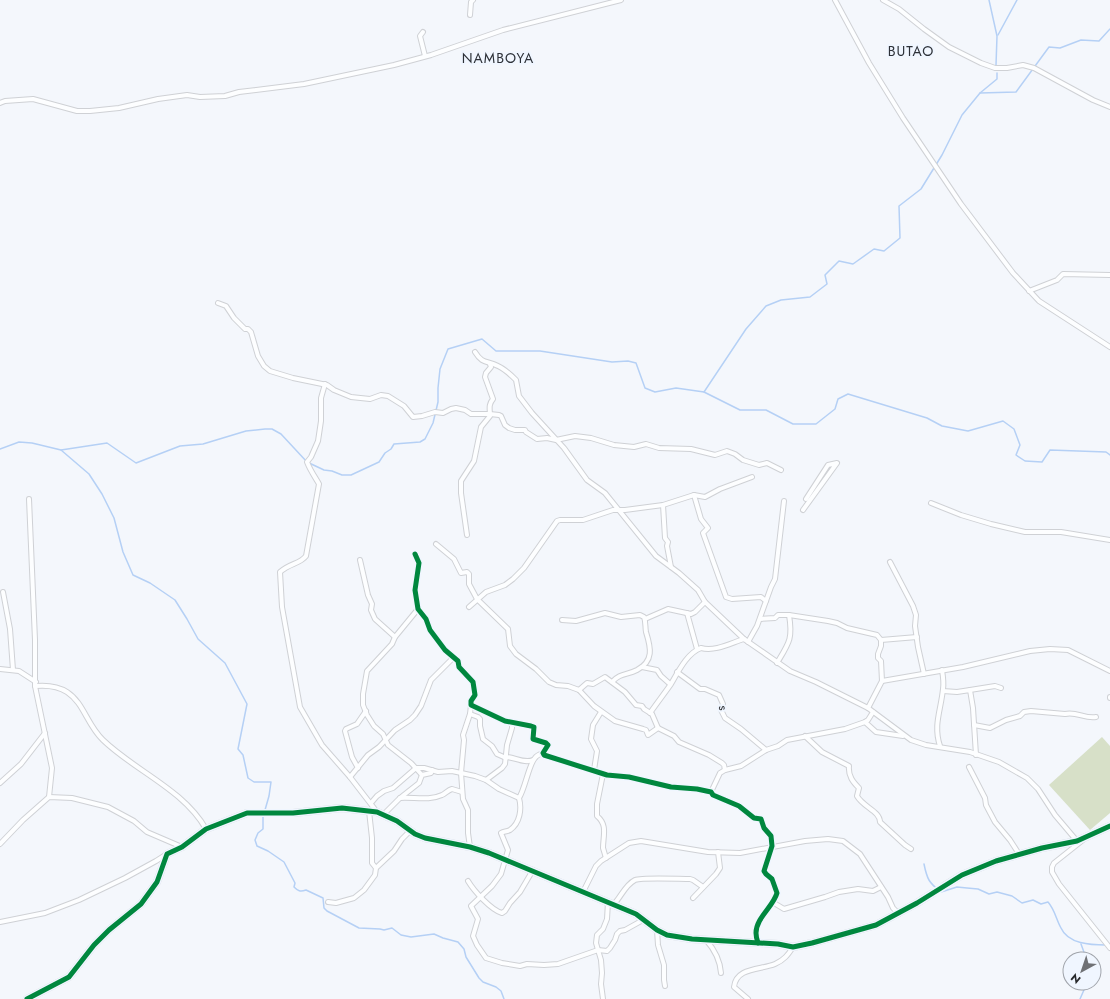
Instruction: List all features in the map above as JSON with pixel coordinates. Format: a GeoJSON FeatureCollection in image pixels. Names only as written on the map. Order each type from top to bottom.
{"type":"FeatureCollection","features":[{"type":"Feature","properties":{"kind":"street"},"geometry":{"type":"LineString","coordinates":[[470,15],[471,2],[473,0]]}},
{"type":"Feature","properties":{"kind":"street"},"geometry":{"type":"LineString","coordinates":[[0,103],[5,101],[33,99],[77,111],[90,111],[119,108],[158,99],[187,95],[200,97],[225,96],[239,92],[304,84],[394,65],[503,30],[621,0]]}},
{"type":"Feature","properties":{"kind":"street"},"geometry":{"type":"LineString","coordinates":[[835,0],[869,63],[903,118],[983,235],[1013,274],[1039,301],[1110,347]]}},
{"type":"Feature","properties":{"kind":"street"},"geometry":{"type":"LineString","coordinates":[[883,0],[899,9],[924,30],[949,47],[982,63],[995,68],[1007,68],[1023,65],[1034,68],[1093,100],[1110,107]]}},
{"type":"Feature","properties":{"kind":"street"},"geometry":{"type":"LineString","coordinates":[[423,32],[420,36],[425,56]]}},
{"type":"Feature","properties":{"kind":"street"},"geometry":{"type":"LineString","coordinates":[[1030,291],[1058,280],[1063,274],[1110,275]]}},
{"type":"Feature","properties":{"kind":"street"},"geometry":{"type":"LineString","coordinates":[[218,304],[226,306],[234,318],[245,329],[248,329],[251,332],[258,356],[264,366],[270,371],[293,378],[325,384],[334,390],[345,393],[351,397],[370,399],[381,395],[388,396],[404,406],[413,417],[435,412],[443,413],[451,408],[461,409],[471,414],[490,414],[501,416],[505,425],[509,428],[524,430],[537,439],[547,438],[556,440],[575,436],[591,438],[614,445],[634,447],[646,444],[659,448],[691,449],[715,455],[727,451],[735,454],[743,460],[759,465],[767,463],[782,470]]}},
{"type":"Feature","properties":{"kind":"street"},"geometry":{"type":"LineString","coordinates":[[475,352],[479,359],[490,364],[496,364],[516,380],[519,396],[564,448],[587,480],[605,494],[656,556],[679,573],[698,590],[705,602],[746,641],[790,672],[816,682],[868,708],[903,736],[917,743],[963,750],[999,762],[1034,783],[1055,815],[1077,841]]}},
{"type":"Feature","properties":{"kind":"street"},"geometry":{"type":"LineString","coordinates":[[467,535],[461,494],[461,481],[474,461],[481,427],[490,416],[489,406],[493,399],[486,374],[491,367],[490,364]]}},
{"type":"Feature","properties":{"kind":"street"},"geometry":{"type":"LineString","coordinates":[[325,384],[321,398],[318,441],[311,457],[307,462],[313,473],[313,478],[319,484],[306,556],[303,560],[286,567],[280,572],[282,607],[300,707],[322,745],[350,777],[377,812]]}},
{"type":"Feature","properties":{"kind":"street"},"geometry":{"type":"LineString","coordinates":[[803,510],[837,463],[828,465],[806,499]]}},
{"type":"Feature","properties":{"kind":"street"},"geometry":{"type":"LineString","coordinates":[[469,607],[486,592],[505,585],[514,579],[524,568],[557,521],[583,520],[613,510],[663,505],[694,495],[705,497],[720,489],[752,478]]}},
{"type":"Feature","properties":{"kind":"street"},"geometry":{"type":"LineString","coordinates":[[694,495],[701,519],[708,528],[703,533],[726,597],[732,599],[761,597],[766,601]]}},
{"type":"Feature","properties":{"kind":"street"},"geometry":{"type":"LineString","coordinates":[[0,844],[23,820],[49,797],[52,768],[35,684],[29,500]]}},
{"type":"Feature","properties":{"kind":"street"},"geometry":{"type":"LineString","coordinates":[[650,713],[679,668],[697,649],[701,648],[706,650],[746,641],[760,619],[775,579],[784,501]]}},
{"type":"Feature","properties":{"kind":"street"},"geometry":{"type":"LineString","coordinates":[[931,503],[961,515],[990,524],[1025,532],[1061,532],[1110,540]]}},
{"type":"Feature","properties":{"kind":"street"},"geometry":{"type":"LineString","coordinates":[[663,505],[665,538],[668,542],[667,546],[671,567]]}},
{"type":"Feature","properties":{"kind":"street"},"geometry":{"type":"LineString","coordinates":[[436,544],[454,559],[461,573],[467,572],[469,584],[477,599],[508,629],[510,646],[516,654],[549,682],[579,690],[601,712],[615,721],[646,730],[648,735],[658,728]]}},
{"type":"Feature","properties":{"kind":"street"},"geometry":{"type":"LineString","coordinates":[[415,554],[419,563],[415,590],[418,610],[426,619],[430,630],[445,650],[458,661],[459,666],[474,684],[475,695],[471,700],[470,714],[463,735],[464,740],[461,773],[463,799],[468,810],[468,833],[470,847]]}},
{"type":"Feature","properties":{"kind":"street"},"geometry":{"type":"LineString","coordinates":[[360,560],[368,594],[372,604],[370,610],[375,619],[395,637]]}},
{"type":"Feature","properties":{"kind":"street"},"geometry":{"type":"LineString","coordinates":[[890,562],[913,606],[916,616],[915,626],[918,647],[924,674]]}},
{"type":"Feature","properties":{"kind":"street"},"geometry":{"type":"LineString","coordinates":[[3,592],[10,629],[13,670]]}},
{"type":"Feature","properties":{"kind":"street"},"geometry":{"type":"LineString","coordinates":[[645,619],[668,609],[691,614],[705,602]]}},
{"type":"Feature","properties":{"kind":"street"},"geometry":{"type":"LineString","coordinates":[[418,610],[395,637],[392,644],[367,671],[363,694],[363,705],[374,726],[383,734],[385,741],[422,775]]}},
{"type":"Feature","properties":{"kind":"street"},"geometry":{"type":"LineString","coordinates":[[562,620],[576,621],[605,613],[621,617],[643,616],[645,619]]}},
{"type":"Feature","properties":{"kind":"street"},"geometry":{"type":"LineString","coordinates":[[686,613],[697,649]]}},
{"type":"Feature","properties":{"kind":"street"},"geometry":{"type":"LineString","coordinates":[[760,619],[789,615],[838,623],[847,628],[877,635],[881,640],[878,658],[881,661],[882,681],[868,708]]}},
{"type":"Feature","properties":{"kind":"street"},"geometry":{"type":"LineString","coordinates":[[777,663],[791,638],[789,615]]}},
{"type":"Feature","properties":{"kind":"street"},"geometry":{"type":"LineString","coordinates":[[612,682],[617,676],[630,673],[642,667],[646,663],[650,655],[645,619]]}},
{"type":"Feature","properties":{"kind":"street"},"geometry":{"type":"LineString","coordinates":[[881,640],[917,637]]}},
{"type":"Feature","properties":{"kind":"street"},"geometry":{"type":"LineString","coordinates":[[882,681],[963,667],[1030,651],[1057,648],[1068,650],[1110,671]]}},
{"type":"Feature","properties":{"kind":"street"},"geometry":{"type":"LineString","coordinates":[[350,777],[368,755],[385,741],[395,730],[416,715],[431,680],[454,657]]}},
{"type":"Feature","properties":{"kind":"street"},"geometry":{"type":"LineString","coordinates":[[642,667],[657,670],[670,684]]}},
{"type":"Feature","properties":{"kind":"street"},"geometry":{"type":"LineString","coordinates":[[0,669],[19,671],[35,684],[58,688],[67,692],[76,699],[82,707],[92,728],[101,739],[183,801],[192,810],[206,829]]}},
{"type":"Feature","properties":{"kind":"street"},"geometry":{"type":"LineString","coordinates":[[940,746],[937,738],[936,727],[943,691],[942,670]]}},
{"type":"Feature","properties":{"kind":"street","name":"s"},"geometry":{"type":"LineString","coordinates":[[677,672],[700,689],[705,689],[719,695],[723,704],[721,710],[725,718],[741,728],[766,750]]}},
{"type":"Feature","properties":{"kind":"street"},"geometry":{"type":"LineString","coordinates":[[579,690],[587,683],[593,684],[603,677],[612,682],[629,696],[636,705],[642,706],[652,714],[658,728],[674,736],[679,742],[709,755],[722,763],[725,770]]}},
{"type":"Feature","properties":{"kind":"street"},"geometry":{"type":"LineString","coordinates":[[943,691],[957,692],[995,686],[1001,688]]}},
{"type":"Feature","properties":{"kind":"street"},"geometry":{"type":"LineString","coordinates":[[970,690],[976,755]]}},
{"type":"Feature","properties":{"kind":"street"},"geometry":{"type":"LineString","coordinates":[[470,714],[480,719],[483,739],[492,746],[497,754],[506,758],[512,757],[527,762],[543,753],[548,745],[533,739],[534,728],[512,723],[471,705]]}},
{"type":"Feature","properties":{"kind":"street"},"geometry":{"type":"LineString","coordinates":[[358,768],[352,757],[345,731],[346,729],[357,724],[366,711]]}},
{"type":"Feature","properties":{"kind":"street"},"geometry":{"type":"LineString","coordinates":[[974,726],[990,728],[1006,720],[1020,716],[1024,712],[1031,711],[1065,714],[1070,713],[1096,718]]}},
{"type":"Feature","properties":{"kind":"street"},"geometry":{"type":"LineString","coordinates":[[594,770],[597,751],[591,739],[594,725],[601,712]]}},
{"type":"Feature","properties":{"kind":"street"},"geometry":{"type":"LineString","coordinates":[[711,792],[720,772],[741,766],[766,750],[778,746],[787,740],[844,729],[865,722],[873,712]]}},
{"type":"Feature","properties":{"kind":"street"},"geometry":{"type":"LineString","coordinates":[[865,722],[876,732],[903,736]]}},
{"type":"Feature","properties":{"kind":"street"},"geometry":{"type":"LineString","coordinates":[[486,780],[505,764],[507,745],[512,723]]}},
{"type":"Feature","properties":{"kind":"street"},"geometry":{"type":"LineString","coordinates":[[0,783],[21,764],[45,733]]}},
{"type":"Feature","properties":{"kind":"street"},"geometry":{"type":"LineString","coordinates":[[805,736],[822,752],[849,766],[848,772],[851,779],[859,788],[857,796],[860,801],[876,813],[880,818],[880,822],[911,849]]}},
{"type":"Feature","properties":{"kind":"street"},"geometry":{"type":"LineString","coordinates":[[543,753],[544,755],[556,760],[594,770],[603,774],[629,777],[671,787],[697,789],[711,792],[713,795],[722,800],[739,806],[754,818],[761,819],[764,828],[771,836],[772,846],[764,872],[772,879],[777,893],[774,903],[766,912],[759,924],[756,932],[758,943]]}},
{"type":"Feature","properties":{"kind":"street"},"geometry":{"type":"LineString","coordinates":[[533,760],[526,783],[519,798],[521,804],[519,820],[511,829],[502,831],[501,833],[508,850],[501,874],[492,886],[471,906],[478,919],[473,936],[486,958],[514,965],[558,964],[598,950],[608,951],[616,940],[617,934],[620,931],[644,920]]}},
{"type":"Feature","properties":{"kind":"street"},"geometry":{"type":"LineString","coordinates":[[969,767],[985,798],[986,805],[995,822],[1019,854]]}},
{"type":"Feature","properties":{"kind":"street"},"geometry":{"type":"LineString","coordinates":[[371,803],[377,796],[384,791],[393,788],[416,768],[438,772],[452,771],[486,780],[499,789],[519,798]]}},
{"type":"Feature","properties":{"kind":"street"},"geometry":{"type":"LineString","coordinates":[[422,775],[431,773],[432,770]]}},
{"type":"Feature","properties":{"kind":"street"},"geometry":{"type":"LineString","coordinates":[[603,774],[597,804],[597,816],[603,822],[605,838],[603,847],[606,858]]}},
{"type":"Feature","properties":{"kind":"street"},"geometry":{"type":"LineString","coordinates":[[384,815],[400,798],[419,782],[422,775]]}},
{"type":"Feature","properties":{"kind":"street"},"geometry":{"type":"LineString","coordinates":[[400,798],[419,797],[428,799],[443,795],[452,788],[462,792]]}},
{"type":"Feature","properties":{"kind":"street"},"geometry":{"type":"LineString","coordinates":[[49,797],[72,798],[108,807],[134,821],[151,835],[182,847]]}},
{"type":"Feature","properties":{"kind":"street"},"geometry":{"type":"LineString","coordinates":[[0,922],[45,913],[79,900],[182,847],[206,829],[247,813],[293,813],[342,808],[377,812],[397,821],[410,831],[425,838],[470,847],[533,870],[636,914],[657,930],[667,935],[706,940],[778,944],[793,947],[876,925],[899,914],[962,875],[996,861],[1019,854],[1077,841],[1110,826]]}},
{"type":"Feature","properties":{"kind":"street"},"geometry":{"type":"LineString","coordinates":[[369,811],[372,838],[372,864],[376,868]]}},
{"type":"Feature","properties":{"kind":"street"},"geometry":{"type":"LineString","coordinates":[[328,902],[336,903],[354,898],[364,890],[375,875],[376,868],[394,851],[402,838],[410,831]]}},
{"type":"Feature","properties":{"kind":"street"},"geometry":{"type":"LineString","coordinates":[[1086,837],[1054,863],[1052,872],[1059,884],[1109,946]]}},
{"type":"Feature","properties":{"kind":"street"},"geometry":{"type":"LineString","coordinates":[[583,892],[596,866],[629,843],[641,841],[679,846],[708,852],[740,853],[772,846],[828,839],[844,841],[860,854],[893,908],[899,914]]}},
{"type":"Feature","properties":{"kind":"street"},"geometry":{"type":"LineString","coordinates":[[693,898],[720,868],[718,852]]}},
{"type":"Feature","properties":{"kind":"street"},"geometry":{"type":"LineString","coordinates":[[27,999],[69,976],[76,970],[94,945],[141,904],[157,882],[167,854]]}},
{"type":"Feature","properties":{"kind":"street"},"geometry":{"type":"LineString","coordinates":[[468,881],[491,907],[502,913],[520,892],[533,870]]}},
{"type":"Feature","properties":{"kind":"street"},"geometry":{"type":"LineString","coordinates":[[603,999],[601,984],[602,967],[596,943],[597,936],[603,929],[607,919],[611,903],[635,880],[690,879],[703,887]]}},
{"type":"Feature","properties":{"kind":"street"},"geometry":{"type":"LineString","coordinates":[[774,903],[784,908],[839,892],[858,889],[873,891],[881,887]]}},
{"type":"Feature","properties":{"kind":"street"},"geometry":{"type":"LineString","coordinates":[[657,930],[658,945],[664,965],[665,986]]}},
{"type":"Feature","properties":{"kind":"street"},"geometry":{"type":"LineString","coordinates":[[706,940],[714,949],[721,974]]}},
{"type":"Feature","properties":{"kind":"street"},"geometry":{"type":"LineString","coordinates":[[748,999],[734,987],[737,978],[745,971],[774,964],[780,961],[787,956],[793,947]]}},
{"type":"Feature","properties":{"kind":"green space"},"geometry":{"type":"Polygon","coordinates":[[[1102,737],[1110,746],[1110,813],[1090,830],[1049,785],[1102,737]]]}},
{"type":"Feature","properties":{"kind":"waterway"},"geometry":{"type":"LineString","coordinates":[[989,0],[997,36],[996,65]]}},
{"type":"Feature","properties":{"kind":"waterway"},"geometry":{"type":"LineString","coordinates":[[998,35],[1017,0]]}},
{"type":"Feature","properties":{"kind":"waterway"},"geometry":{"type":"LineString","coordinates":[[980,93],[1016,92],[1049,47],[1060,48],[1081,40],[1099,41],[1110,29]]}},
{"type":"Feature","properties":{"kind":"waterway"},"geometry":{"type":"LineString","coordinates":[[704,392],[746,329],[766,306],[781,300],[810,297],[827,284],[825,275],[839,261],[853,264],[874,249],[884,251],[900,238],[899,206],[921,189],[942,155],[962,115],[980,93],[997,79],[997,73]]}},
{"type":"Feature","properties":{"kind":"waterway"},"geometry":{"type":"LineString","coordinates":[[0,449],[19,442],[32,443],[61,450],[107,443],[136,463],[180,446],[203,444],[246,431],[272,429],[281,434],[307,462],[324,470],[342,475],[351,475],[379,462],[394,444],[420,442],[425,439],[433,423],[438,402],[440,369],[448,349],[482,339],[496,351],[540,351],[612,362],[628,361],[636,363],[645,388],[655,392],[676,388],[704,392],[740,410],[766,410],[793,424],[816,424],[835,409],[838,399],[848,394],[927,418],[942,426],[968,431],[1003,421],[1014,429],[1020,445],[1016,455],[1025,461],[1042,462],[1050,450],[1106,452],[1110,455]]}},
{"type":"Feature","properties":{"kind":"waterway"},"geometry":{"type":"LineString","coordinates":[[61,450],[89,474],[102,494],[114,518],[123,552],[133,575],[150,583],[175,600],[198,639],[225,663],[247,704],[238,749],[243,755],[248,778],[254,782],[271,782],[265,810]]}},
{"type":"Feature","properties":{"kind":"waterway"},"geometry":{"type":"LineString","coordinates":[[263,816],[263,829],[258,833],[255,840],[257,846],[268,851],[284,862],[295,883],[294,887],[301,891],[306,890],[323,898],[324,908],[327,911],[359,928],[384,930],[392,928],[401,935],[411,937],[434,934],[458,942],[464,949],[466,957],[479,978],[483,982],[496,987],[501,991],[504,999]]}},
{"type":"Feature","properties":{"kind":"waterway"},"geometry":{"type":"LineString","coordinates":[[924,864],[929,880],[941,892],[957,887],[978,889],[989,894],[997,892],[1012,896],[1022,903],[1033,900],[1041,904],[1048,902],[1061,928],[1069,937],[1087,944],[1106,945]]}},
{"type":"Feature","properties":{"kind":"waterway"},"geometry":{"type":"LineString","coordinates":[[1081,944],[1084,951]]}},
{"type":"Feature","properties":{"kind":"waterway"},"geometry":{"type":"LineString","coordinates":[[1080,999],[1084,991]]}},
{"type":"Feature","properties":{"kind":"cycle path"},"geometry":{"type":"LineString","coordinates":[[415,554],[419,563],[415,590],[418,609],[426,619],[430,630],[445,650],[458,661],[459,667],[473,682],[475,695],[471,701],[471,705],[505,721],[534,727],[533,739],[548,745],[543,753],[544,755],[607,775],[629,777],[671,787],[697,789],[711,792],[713,795],[739,806],[754,818],[761,819],[764,828],[771,836],[772,846],[764,871],[772,879],[777,893],[759,922],[756,934],[758,943]]}},
{"type":"Feature","properties":{"kind":"cycle path"},"geometry":{"type":"LineString","coordinates":[[27,999],[69,977],[94,945],[109,930],[141,904],[157,882],[167,854],[182,847],[206,829],[247,813],[293,813],[342,808],[377,812],[397,821],[415,834],[425,838],[470,847],[489,853],[636,914],[657,930],[667,935],[692,939],[778,944],[793,947],[876,925],[917,903],[962,875],[996,861],[1042,848],[1077,841],[1110,826]]}},
{"type":"Feature","properties":{"kind":"district","name":"BUTAO"},"geometry":{"type":"Point","coordinates":[911,51]}},
{"type":"Feature","properties":{"kind":"district","name":"NAMBOYA"},"geometry":{"type":"Point","coordinates":[498,58]}}]}
